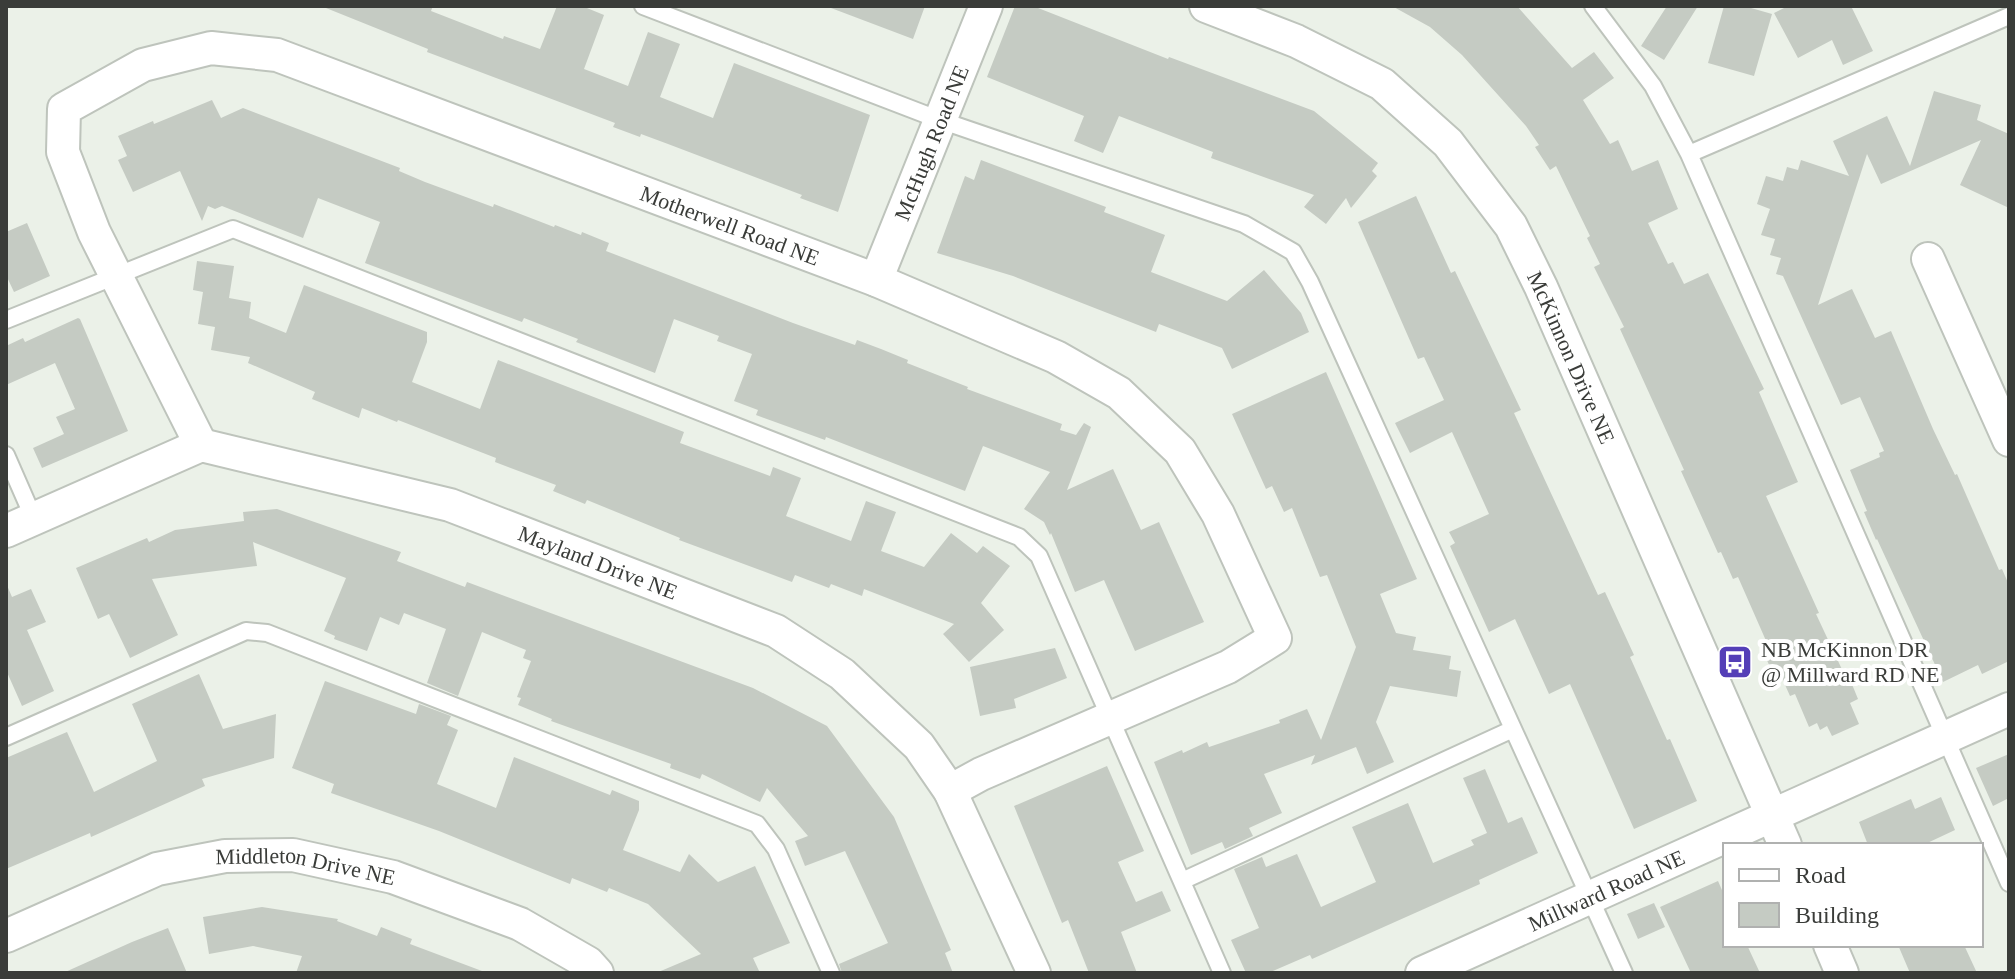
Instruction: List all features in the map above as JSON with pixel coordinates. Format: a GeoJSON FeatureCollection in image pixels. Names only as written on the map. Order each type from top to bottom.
{"type":"FeatureCollection","features":[{"type":"Feature","properties":{"kind":"street","name":"McHugh Road NE"},"geometry":{"type":"LineString","coordinates":[[876,280],[986,6]]}},
{"type":"Feature","properties":{"kind":"street","name":"McKinnon Drive NE"},"geometry":{"type":"LineString","coordinates":[[1206,6],[1296,41],[1382,84],[1448,143],[1511,226],[1541,287],[1778,831]]}},
{"type":"Feature","properties":{"kind":"street","name":"Motherwell Road NE"},"geometry":{"type":"LineString","coordinates":[[201,445],[94,232],[63,152],[64,109],[143,65],[211,48],[277,55],[876,280],[1056,357],[1119,393],[1180,451],[1218,514],[1275,638],[1228,667],[981,774],[950,791]]}},
{"type":"Feature","properties":{"kind":"street"},"geometry":{"type":"LineString","coordinates":[[1928,259],[2009,440]]}},
{"type":"Feature","properties":{"kind":"street"},"geometry":{"type":"LineString","coordinates":[[20,525],[201,445]]}},
{"type":"Feature","properties":{"kind":"street","name":"Mayland Drive NE"},"geometry":{"type":"LineString","coordinates":[[201,445],[450,505],[776,631],[842,674],[919,746],[950,791],[1034,973]]}},
{"type":"Feature","properties":{"kind":"street","name":"Millward Road NE"},"geometry":{"type":"LineString","coordinates":[[1744,843],[1778,831],[1944,738],[2009,709]]}},
{"type":"Feature","properties":{"kind":"street","name":"Millward Road NE"},"geometry":{"type":"LineString","coordinates":[[1423,973],[1590,898],[1723,851]]}},
{"type":"Feature","properties":{"kind":"street","name":"Middleton Drive NE"},"geometry":{"type":"LineString","coordinates":[[6,936],[157,869],[225,856],[293,855],[393,877],[520,924],[588,963],[597,973]]}},
{"type":"Feature","properties":{"kind":"street"},"geometry":{"type":"LineString","coordinates":[[1831,947],[1842,973]]}},
{"type":"Feature","properties":{"kind":"lane"},"geometry":{"type":"LineString","coordinates":[[643,6],[940,120],[1244,224],[1293,252],[1310,282],[1624,973]]}},
{"type":"Feature","properties":{"kind":"lane"},"geometry":{"type":"LineString","coordinates":[[1593,6],[1653,86],[1689,154],[2009,883]]}},
{"type":"Feature","properties":{"kind":"lane"},"geometry":{"type":"LineString","coordinates":[[1689,154],[2009,16]]}},
{"type":"Feature","properties":{"kind":"lane"},"geometry":{"type":"LineString","coordinates":[[6,320],[233,229],[1019,537],[1039,556],[1222,973]]}},
{"type":"Feature","properties":{"kind":"lane"},"geometry":{"type":"LineString","coordinates":[[6,455],[20,525]]}},
{"type":"Feature","properties":{"kind":"lane"},"geometry":{"type":"LineString","coordinates":[[6,737],[246,631],[267,633],[757,824],[776,849],[831,973]]}},
{"type":"Feature","properties":{"kind":"lane"},"geometry":{"type":"LineString","coordinates":[[1182,881],[1513,729]]}},
{"type":"Feature","properties":{"kind":"building"},"geometry":{"type":"Polygon","coordinates":[[[321,6],[433,6],[431,11],[503,39],[504,36],[540,49],[557,6],[582,6],[604,15],[584,69],[628,86],[648,32],[680,44],[660,97],[713,118],[734,63],[870,115],[838,212],[800,198],[802,195],[668,144],[613,127],[615,123],[427,52],[428,49],[321,6]]]}},
{"type":"Feature","properties":{"kind":"building"},"geometry":{"type":"Polygon","coordinates":[[[832,6],[925,6],[913,39],[832,6]]]}},
{"type":"Feature","properties":{"kind":"building"},"geometry":{"type":"Polygon","coordinates":[[[1015,6],[1033,6],[1314,111],[1378,163],[1372,171],[1377,176],[1351,208],[1346,198],[1326,224],[1304,207],[1314,195],[1211,158],[1213,152],[1119,116],[1103,153],[1074,141],[1084,116],[987,77],[1015,6]]]}},
{"type":"Feature","properties":{"kind":"building"},"geometry":{"type":"Polygon","coordinates":[[[1392,6],[1517,6],[1572,68],[1594,52],[1614,78],[1583,100],[1610,144],[1618,140],[1632,171],[1658,160],[1678,209],[1648,223],[1668,264],[1673,262],[1684,284],[1708,273],[1764,389],[1759,392],[1798,482],[1766,496],[1819,613],[1816,614],[1858,699],[1850,703],[1859,724],[1832,736],[1827,726],[1820,730],[1817,723],[1809,727],[1795,694],[1790,696],[1778,669],[1772,672],[1761,646],[1767,643],[1738,577],[1733,579],[1721,552],[1718,553],[1681,471],[1684,470],[1620,329],[1624,327],[1594,267],[1600,264],[1587,238],[1590,236],[1556,166],[1550,170],[1526,126],[1462,55],[1430,27],[1392,6]]]}},
{"type":"Feature","properties":{"kind":"building"},"geometry":{"type":"Polygon","coordinates":[[[1667,6],[1698,6],[1664,60],[1641,46],[1667,6]]]}},
{"type":"Feature","properties":{"kind":"building"},"geometry":{"type":"Polygon","coordinates":[[[1724,6],[1744,6],[1772,14],[1754,76],[1708,63],[1724,6]]]}},
{"type":"Feature","properties":{"kind":"building"},"geometry":{"type":"Polygon","coordinates":[[[1788,6],[1851,6],[1873,51],[1843,65],[1832,40],[1798,58],[1774,13],[1788,6]]]}},
{"type":"Feature","properties":{"kind":"building"},"geometry":{"type":"Polygon","coordinates":[[[1934,91],[1981,105],[1977,120],[2009,134],[2009,208],[1960,185],[1981,140],[1881,184],[1867,154],[1818,305],[1852,289],[1875,338],[1891,331],[1933,429],[1957,474],[1999,570],[2002,569],[2009,585],[2009,661],[1982,674],[1978,665],[1943,682],[1876,540],[1850,470],[1880,457],[1879,453],[1884,451],[1860,397],[1841,405],[1783,276],[1776,274],[1781,258],[1770,255],[1775,239],[1761,235],[1770,209],[1757,204],[1766,176],[1783,181],[1787,167],[1798,170],[1801,160],[1849,176],[1833,141],[1887,116],[1910,166],[1934,91]]]}},
{"type":"Feature","properties":{"kind":"building"},"geometry":{"type":"Polygon","coordinates":[[[212,100],[221,118],[243,108],[493,207],[494,204],[581,235],[582,232],[609,243],[606,251],[793,323],[855,345],[857,340],[881,349],[967,389],[1062,424],[1060,430],[1076,435],[1084,423],[1091,427],[1067,490],[1113,469],[1141,530],[1159,522],[1204,622],[1135,651],[1104,580],[1075,592],[1051,533],[1044,522],[1024,509],[1050,472],[983,446],[965,491],[826,437],[825,440],[756,415],[758,410],[734,401],[752,354],[717,341],[719,336],[674,319],[655,373],[524,318],[522,322],[365,263],[380,222],[318,198],[303,238],[222,206],[215,209],[208,206],[202,221],[180,171],[133,192],[118,160],[127,156],[118,136],[212,100]]]}},
{"type":"Feature","properties":{"kind":"building"},"geometry":{"type":"Polygon","coordinates":[[[981,160],[1106,207],[1104,212],[1165,235],[1151,272],[1227,301],[1264,270],[1301,313],[1309,332],[1232,369],[1222,348],[1159,324],[1156,332],[1013,276],[937,253],[965,176],[974,180],[981,160]]]}},
{"type":"Feature","properties":{"kind":"building"},"geometry":{"type":"Polygon","coordinates":[[[1416,196],[1451,273],[1455,271],[1521,410],[1514,413],[1598,595],[1605,592],[1634,655],[1630,657],[1697,801],[1634,829],[1570,684],[1549,694],[1515,619],[1489,632],[1450,546],[1455,543],[1449,532],[1489,514],[1452,432],[1410,453],[1395,423],[1444,400],[1424,357],[1418,359],[1358,222],[1416,196]]]}},
{"type":"Feature","properties":{"kind":"building"},"geometry":{"type":"Polygon","coordinates":[[[27,223],[50,276],[14,292],[6,275],[6,232],[27,223]]]}},
{"type":"Feature","properties":{"kind":"building"},"geometry":{"type":"Polygon","coordinates":[[[197,261],[234,266],[229,298],[251,302],[249,318],[286,333],[304,285],[427,332],[427,342],[412,382],[480,409],[498,360],[684,432],[680,443],[770,476],[773,467],[801,478],[786,516],[851,541],[866,501],[896,512],[881,551],[924,567],[951,533],[977,553],[983,546],[1010,566],[981,603],[1004,630],[969,662],[943,634],[954,624],[864,589],[862,596],[795,575],[792,582],[679,540],[587,500],[585,504],[553,491],[556,485],[398,420],[362,408],[359,418],[312,399],[315,392],[248,363],[250,357],[211,350],[215,327],[198,324],[203,292],[193,290],[197,261]]]}},
{"type":"Feature","properties":{"kind":"building"},"geometry":{"type":"Polygon","coordinates":[[[78,318],[128,431],[42,468],[33,448],[64,434],[56,417],[75,409],[55,363],[6,385],[6,346],[23,338],[25,342],[78,318]]]}},
{"type":"Feature","properties":{"kind":"building"},"geometry":{"type":"Polygon","coordinates":[[[1326,372],[1417,579],[1380,594],[1396,633],[1416,637],[1413,650],[1451,656],[1449,669],[1461,671],[1457,697],[1390,686],[1376,722],[1394,762],[1367,774],[1356,747],[1311,765],[1315,755],[1264,774],[1282,813],[1249,828],[1253,836],[1225,849],[1222,842],[1191,855],[1154,762],[1207,742],[1209,747],[1280,723],[1279,720],[1307,709],[1321,740],[1356,647],[1327,575],[1320,577],[1292,508],[1284,512],[1272,486],[1266,489],[1232,414],[1326,372]]]}},
{"type":"Feature","properties":{"kind":"building"},"geometry":{"type":"Polygon","coordinates":[[[277,509],[401,552],[397,561],[465,587],[467,582],[753,688],[827,726],[894,817],[951,950],[945,953],[953,973],[842,973],[839,964],[888,943],[845,851],[805,866],[795,841],[808,836],[767,788],[760,802],[702,774],[700,779],[670,768],[671,764],[551,721],[518,705],[521,698],[517,697],[531,661],[523,658],[526,650],[482,632],[458,696],[427,683],[446,629],[404,613],[399,625],[380,617],[367,651],[334,639],[335,636],[324,631],[346,578],[253,542],[257,566],[152,579],[178,635],[130,658],[109,614],[98,619],[76,568],[147,538],[149,542],[175,530],[244,521],[243,512],[277,509]]]}},
{"type":"Feature","properties":{"kind":"building"},"geometry":{"type":"Polygon","coordinates":[[[6,583],[12,597],[31,589],[46,622],[27,630],[54,691],[22,706],[6,670],[6,583]]]}},
{"type":"Feature","properties":{"kind":"building"},"geometry":{"type":"Polygon","coordinates":[[[1055,648],[1067,678],[1014,699],[1016,708],[980,716],[970,667],[1055,648]]]}},
{"type":"Feature","properties":{"kind":"building"},"geometry":{"type":"Polygon","coordinates":[[[199,674],[223,729],[276,714],[274,758],[202,779],[205,786],[91,837],[90,833],[6,869],[6,758],[67,732],[94,792],[157,761],[132,704],[199,674]]]}},
{"type":"Feature","properties":{"kind":"building"},"geometry":{"type":"Polygon","coordinates":[[[325,681],[416,714],[419,704],[451,716],[447,725],[458,730],[437,784],[496,808],[514,757],[610,795],[612,790],[639,801],[639,810],[623,850],[680,872],[689,854],[718,882],[755,866],[790,943],[753,958],[760,973],[656,973],[701,954],[648,904],[609,888],[607,892],[572,878],[570,884],[439,831],[331,793],[334,784],[292,768],[325,681]]]}},
{"type":"Feature","properties":{"kind":"building"},"geometry":{"type":"Polygon","coordinates":[[[2009,754],[2009,798],[1993,806],[1976,768],[2009,754]]]}},
{"type":"Feature","properties":{"kind":"building"},"geometry":{"type":"Polygon","coordinates":[[[1107,766],[1144,851],[1118,862],[1136,902],[1162,891],[1171,911],[1121,932],[1137,973],[1089,973],[1068,920],[1062,923],[1014,806],[1107,766]]]}},
{"type":"Feature","properties":{"kind":"building"},"geometry":{"type":"Polygon","coordinates":[[[1485,769],[1508,823],[1522,817],[1538,853],[1479,880],[1480,884],[1312,959],[1310,955],[1268,973],[1246,973],[1231,940],[1259,928],[1234,869],[1262,857],[1266,867],[1297,854],[1321,907],[1376,882],[1352,827],[1408,803],[1433,863],[1474,845],[1471,840],[1487,833],[1463,778],[1485,769]]]}},
{"type":"Feature","properties":{"kind":"building"},"geometry":{"type":"Polygon","coordinates":[[[1941,797],[1955,830],[1927,843],[1867,843],[1859,822],[1911,799],[1915,809],[1941,797]]]}},
{"type":"Feature","properties":{"kind":"building"},"geometry":{"type":"Polygon","coordinates":[[[1718,881],[1723,892],[1723,947],[1748,947],[1760,973],[1691,973],[1660,907],[1718,881]]]}},
{"type":"Feature","properties":{"kind":"building"},"geometry":{"type":"Polygon","coordinates":[[[1654,903],[1665,927],[1638,939],[1627,914],[1654,903]]]}},
{"type":"Feature","properties":{"kind":"building"},"geometry":{"type":"Polygon","coordinates":[[[262,907],[338,919],[377,936],[381,927],[412,939],[410,944],[482,971],[296,973],[302,956],[253,946],[209,954],[203,917],[262,907]]]}},
{"type":"Feature","properties":{"kind":"building"},"geometry":{"type":"Polygon","coordinates":[[[168,928],[187,973],[63,973],[132,942],[168,928]]]}},
{"type":"Feature","properties":{"kind":"building"},"geometry":{"type":"Polygon","coordinates":[[[1899,947],[1965,947],[1977,973],[1910,973],[1899,947]]]}},
{"type":"Feature","properties":{"kind":"place","name":"NB McKinnon DR @ Millward RD NE"},"geometry":{"type":"Point","coordinates":[1735,662]}}]}
